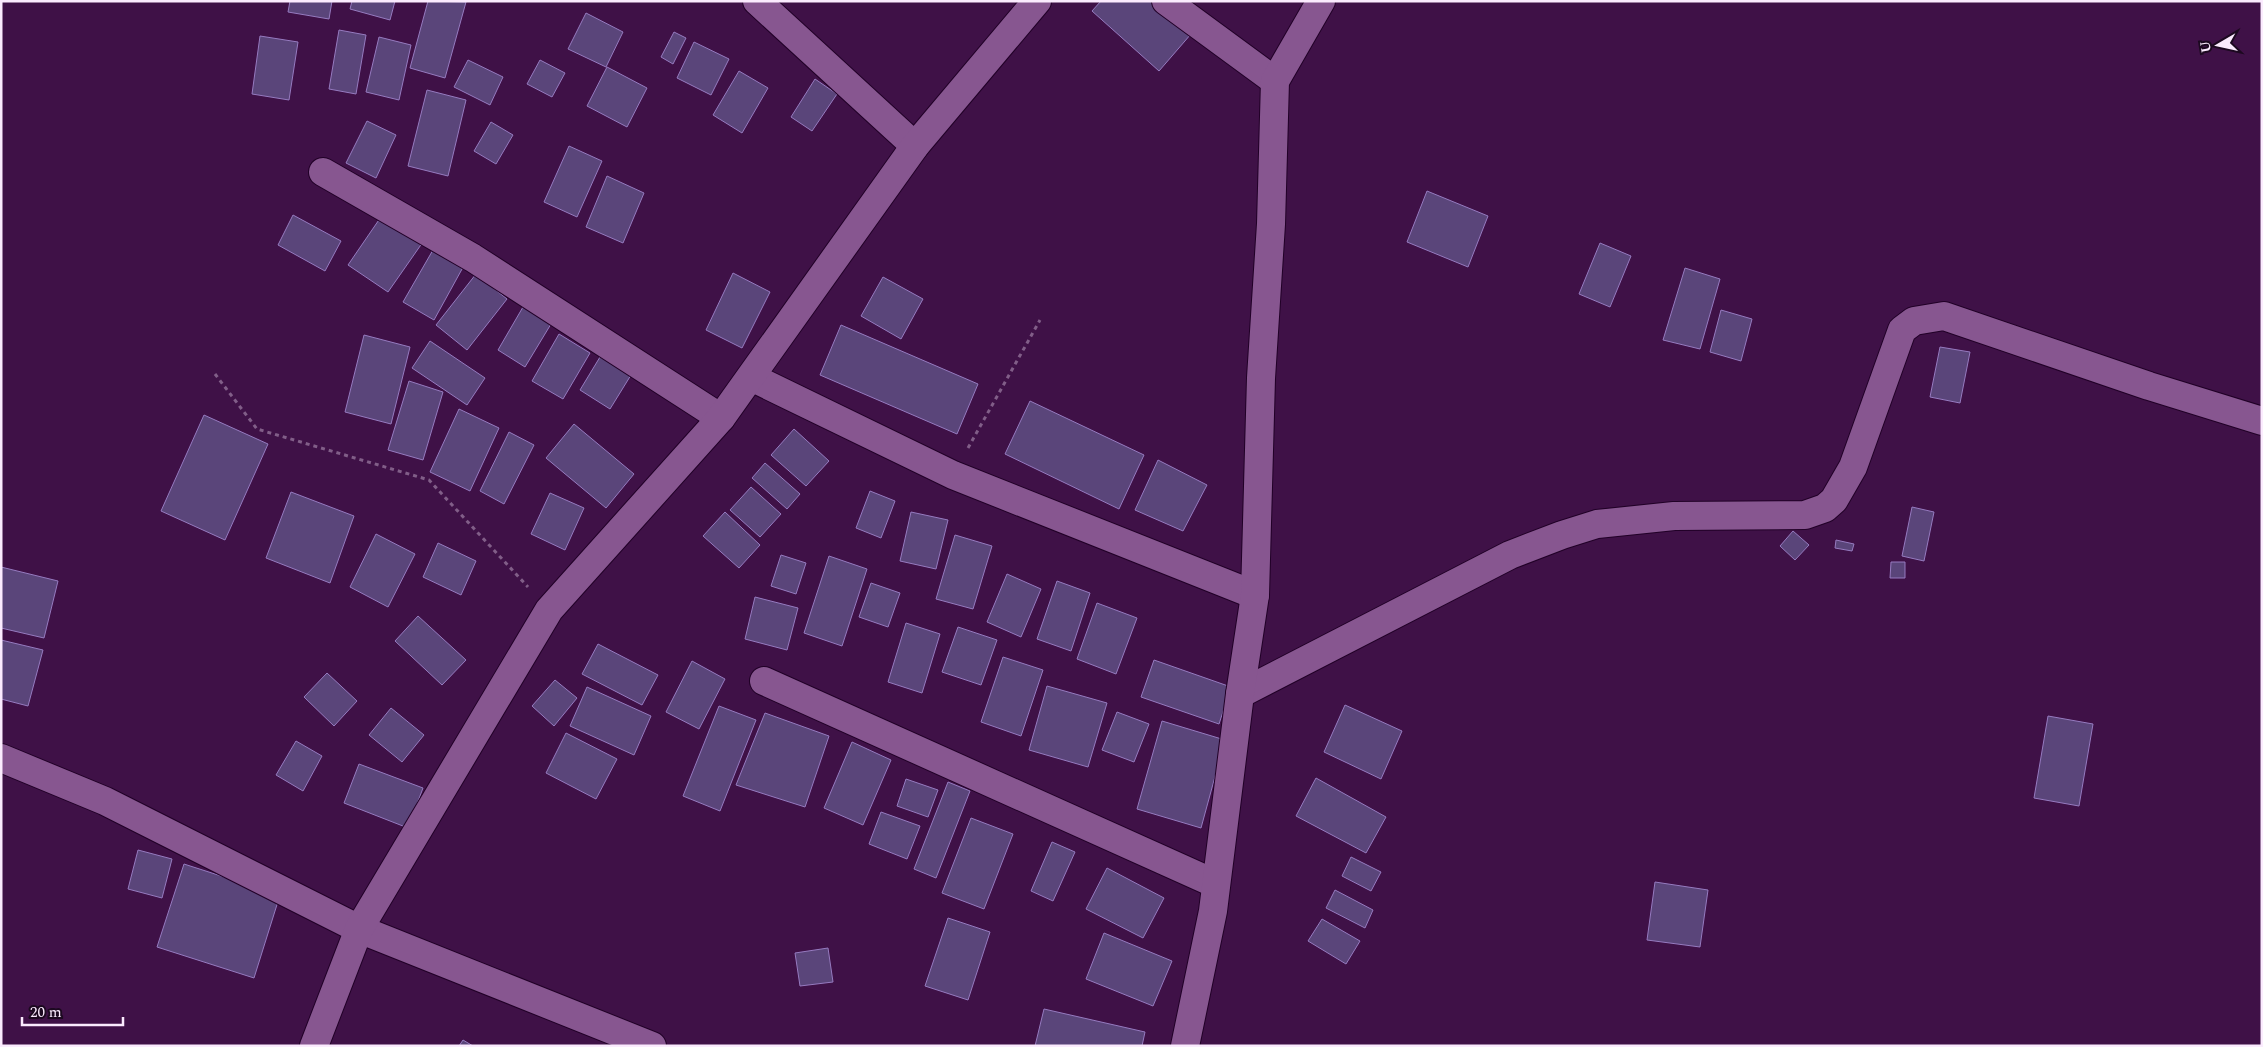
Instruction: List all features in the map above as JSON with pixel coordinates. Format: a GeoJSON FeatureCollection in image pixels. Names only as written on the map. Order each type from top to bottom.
{"type":"FeatureCollection","features":[{"type":"Feature","properties":{"kind":"street"},"geometry":{"type":"LineString","coordinates":[[757,1],[915,146]]}},
{"type":"Feature","properties":{"kind":"street"},"geometry":{"type":"LineString","coordinates":[[314,1046],[359,930],[548,610],[722,418],[915,146],[1037,1]]}},
{"type":"Feature","properties":{"kind":"street"},"geometry":{"type":"LineString","coordinates":[[1166,1],[1276,81]]}},
{"type":"Feature","properties":{"kind":"street"},"geometry":{"type":"LineString","coordinates":[[1185,1046],[1213,911],[1240,694],[1255,595],[1261,378],[1271,224],[1276,81],[1321,1]]}},
{"type":"Feature","properties":{"kind":"street"},"geometry":{"type":"LineString","coordinates":[[323,172],[473,258],[722,418]]}},
{"type":"Feature","properties":{"kind":"street"},"geometry":{"type":"LineString","coordinates":[[1240,694],[1510,555],[1562,535],[1597,524],[1674,516],[1805,515],[1825,508],[1834,500],[1853,467],[1902,330],[1914,320],[1944,316],[2149,386],[2262,421]]}},
{"type":"Feature","properties":{"kind":"street"},"geometry":{"type":"LineString","coordinates":[[752,377],[953,474],[1255,595]]}},
{"type":"Feature","properties":{"kind":"street"},"geometry":{"type":"LineString","coordinates":[[764,681],[1216,884]]}},
{"type":"Feature","properties":{"kind":"street"},"geometry":{"type":"LineString","coordinates":[[1,758],[105,801],[359,930],[652,1046]]}},
{"type":"Feature","properties":{"kind":"path"},"geometry":{"type":"LineString","coordinates":[[953,474],[1040,320]]}},
{"type":"Feature","properties":{"kind":"path"},"geometry":{"type":"LineString","coordinates":[[216,374],[257,429],[429,480],[548,610]]}},
{"type":"Feature","properties":{"kind":"building"},"geometry":{"type":"Polygon","coordinates":[[[290,1],[332,1],[329,19],[288,12],[290,1]]]}},
{"type":"Feature","properties":{"kind":"building"},"geometry":{"type":"Polygon","coordinates":[[[352,1],[395,1],[390,20],[350,9],[352,1]]]}},
{"type":"Feature","properties":{"kind":"building"},"geometry":{"type":"Polygon","coordinates":[[[428,1],[466,2],[445,78],[410,68],[428,1]]]}},
{"type":"Feature","properties":{"kind":"building"},"geometry":{"type":"Polygon","coordinates":[[[1101,1],[1153,1],[1191,34],[1159,71],[1092,11],[1101,1]]]}},
{"type":"Feature","properties":{"kind":"building"},"geometry":{"type":"Polygon","coordinates":[[[586,13],[623,32],[606,67],[568,49],[586,13]]]}},
{"type":"Feature","properties":{"kind":"building"},"geometry":{"type":"Polygon","coordinates":[[[339,30],[366,35],[356,94],[329,89],[339,30]]]}},
{"type":"Feature","properties":{"kind":"building"},"geometry":{"type":"Polygon","coordinates":[[[674,32],[686,38],[673,64],[661,57],[674,32]]]}},
{"type":"Feature","properties":{"kind":"building"},"geometry":{"type":"Polygon","coordinates":[[[260,36],[298,42],[289,100],[252,94],[260,36]]]}},
{"type":"Feature","properties":{"kind":"building"},"geometry":{"type":"Polygon","coordinates":[[[379,37],[411,45],[399,100],[366,92],[379,37]]]}},
{"type":"Feature","properties":{"kind":"building"},"geometry":{"type":"Polygon","coordinates":[[[694,42],[729,59],[711,95],[677,78],[694,42]]]}},
{"type":"Feature","properties":{"kind":"building"},"geometry":{"type":"Polygon","coordinates":[[[468,60],[503,77],[490,105],[454,87],[468,60]]]}},
{"type":"Feature","properties":{"kind":"building"},"geometry":{"type":"Polygon","coordinates":[[[540,60],[565,73],[552,97],[527,84],[540,60]]]}},
{"type":"Feature","properties":{"kind":"building"},"geometry":{"type":"Polygon","coordinates":[[[607,67],[647,88],[627,127],[587,106],[607,67]]]}},
{"type":"Feature","properties":{"kind":"building"},"geometry":{"type":"Polygon","coordinates":[[[739,71],[768,88],[742,133],[713,115],[739,71]]]}},
{"type":"Feature","properties":{"kind":"building"},"geometry":{"type":"Polygon","coordinates":[[[815,79],[837,94],[812,131],[791,117],[815,79]]]}},
{"type":"Feature","properties":{"kind":"building"},"geometry":{"type":"Polygon","coordinates":[[[427,90],[466,100],[448,176],[408,166],[427,90]]]}},
{"type":"Feature","properties":{"kind":"building"},"geometry":{"type":"Polygon","coordinates":[[[367,121],[396,135],[376,178],[346,163],[367,121]]]}},
{"type":"Feature","properties":{"kind":"building"},"geometry":{"type":"Polygon","coordinates":[[[491,122],[513,135],[496,164],[474,151],[491,122]]]}},
{"type":"Feature","properties":{"kind":"building"},"geometry":{"type":"Polygon","coordinates":[[[569,146],[602,161],[577,217],[544,202],[569,146]]]}},
{"type":"Feature","properties":{"kind":"building"},"geometry":{"type":"Polygon","coordinates":[[[607,176],[644,193],[623,243],[586,227],[607,176]]]}},
{"type":"Feature","properties":{"kind":"building"},"geometry":{"type":"Polygon","coordinates":[[[1427,191],[1488,216],[1468,267],[1407,242],[1427,191]]]}},
{"type":"Feature","properties":{"kind":"building"},"geometry":{"type":"Polygon","coordinates":[[[385,211],[425,239],[388,292],[348,265],[385,211]]]}},
{"type":"Feature","properties":{"kind":"building"},"geometry":{"type":"Polygon","coordinates":[[[293,215],[341,241],[325,271],[278,245],[293,215]]]}},
{"type":"Feature","properties":{"kind":"building"},"geometry":{"type":"Polygon","coordinates":[[[437,243],[467,260],[434,320],[403,302],[437,243]]]}},
{"type":"Feature","properties":{"kind":"building"},"geometry":{"type":"Polygon","coordinates":[[[1600,243],[1631,256],[1610,307],[1579,294],[1600,243]]]}},
{"type":"Feature","properties":{"kind":"building"},"geometry":{"type":"Polygon","coordinates":[[[1685,268],[1720,279],[1700,349],[1663,340],[1685,268]]]}},
{"type":"Feature","properties":{"kind":"building"},"geometry":{"type":"Polygon","coordinates":[[[733,273],[770,292],[742,348],[706,330],[733,273]]]}},
{"type":"Feature","properties":{"kind":"building"},"geometry":{"type":"Polygon","coordinates":[[[476,274],[507,299],[467,350],[436,325],[476,274]]]}},
{"type":"Feature","properties":{"kind":"building"},"geometry":{"type":"Polygon","coordinates":[[[883,277],[923,299],[901,339],[861,316],[883,277]]]}},
{"type":"Feature","properties":{"kind":"building"},"geometry":{"type":"Polygon","coordinates":[[[523,307],[551,324],[525,367],[498,350],[523,307]]]}},
{"type":"Feature","properties":{"kind":"building"},"geometry":{"type":"Polygon","coordinates":[[[1721,310],[1752,319],[1741,361],[1710,352],[1721,310]]]}},
{"type":"Feature","properties":{"kind":"building"},"geometry":{"type":"Polygon","coordinates":[[[841,325],[978,384],[957,434],[820,375],[841,325]]]}},
{"type":"Feature","properties":{"kind":"building"},"geometry":{"type":"Polygon","coordinates":[[[559,334],[590,353],[563,399],[532,381],[559,334]]]}},
{"type":"Feature","properties":{"kind":"building"},"geometry":{"type":"Polygon","coordinates":[[[364,335],[410,347],[391,424],[345,412],[364,335]]]}},
{"type":"Feature","properties":{"kind":"building"},"geometry":{"type":"Polygon","coordinates":[[[430,341],[485,378],[467,405],[412,368],[430,341]]]}},
{"type":"Feature","properties":{"kind":"building"},"geometry":{"type":"Polygon","coordinates":[[[1940,347],[1970,352],[1960,403],[1930,397],[1940,347]]]}},
{"type":"Feature","properties":{"kind":"building"},"geometry":{"type":"Polygon","coordinates":[[[600,357],[631,375],[610,409],[580,390],[600,357]]]}},
{"type":"Feature","properties":{"kind":"building"},"geometry":{"type":"Polygon","coordinates":[[[409,381],[443,392],[423,460],[388,450],[409,381]]]}},
{"type":"Feature","properties":{"kind":"building"},"geometry":{"type":"Polygon","coordinates":[[[1030,401],[1144,455],[1119,509],[1005,454],[1030,401]]]}},
{"type":"Feature","properties":{"kind":"building"},"geometry":{"type":"Polygon","coordinates":[[[459,409],[499,428],[470,491],[430,472],[459,409]]]}},
{"type":"Feature","properties":{"kind":"building"},"geometry":{"type":"Polygon","coordinates":[[[204,415],[268,444],[225,540],[161,511],[204,415]]]}},
{"type":"Feature","properties":{"kind":"building"},"geometry":{"type":"Polygon","coordinates":[[[574,424],[634,474],[606,508],[546,458],[574,424]]]}},
{"type":"Feature","properties":{"kind":"building"},"geometry":{"type":"Polygon","coordinates":[[[794,429],[829,461],[806,486],[771,455],[794,429]]]}},
{"type":"Feature","properties":{"kind":"building"},"geometry":{"type":"Polygon","coordinates":[[[509,432],[534,445],[504,504],[480,491],[509,432]]]}},
{"type":"Feature","properties":{"kind":"building"},"geometry":{"type":"Polygon","coordinates":[[[1158,460],[1207,485],[1183,531],[1135,510],[1158,460]]]}},
{"type":"Feature","properties":{"kind":"building"},"geometry":{"type":"Polygon","coordinates":[[[765,463],[800,494],[787,509],[752,478],[765,463]]]}},
{"type":"Feature","properties":{"kind":"building"},"geometry":{"type":"Polygon","coordinates":[[[751,487],[781,514],[760,537],[730,510],[751,487]]]}},
{"type":"Feature","properties":{"kind":"building"},"geometry":{"type":"Polygon","coordinates":[[[870,491],[895,501],[881,538],[856,528],[870,491]]]}},
{"type":"Feature","properties":{"kind":"building"},"geometry":{"type":"Polygon","coordinates":[[[291,492],[354,516],[330,583],[266,558],[291,492]]]}},
{"type":"Feature","properties":{"kind":"building"},"geometry":{"type":"Polygon","coordinates":[[[550,493],[584,508],[565,550],[531,534],[550,493]]]}},
{"type":"Feature","properties":{"kind":"building"},"geometry":{"type":"Polygon","coordinates":[[[1912,507],[1934,512],[1924,561],[1902,556],[1912,507]]]}},
{"type":"Feature","properties":{"kind":"building"},"geometry":{"type":"Polygon","coordinates":[[[725,512],[760,545],[739,568],[703,536],[725,512]]]}},
{"type":"Feature","properties":{"kind":"building"},"geometry":{"type":"Polygon","coordinates":[[[911,512],[948,520],[936,569],[900,561],[911,512]]]}},
{"type":"Feature","properties":{"kind":"building"},"geometry":{"type":"Polygon","coordinates":[[[1793,531],[1809,545],[1795,560],[1780,546],[1793,531]]]}},
{"type":"Feature","properties":{"kind":"building"},"geometry":{"type":"Polygon","coordinates":[[[376,534],[415,554],[388,607],[350,587],[376,534]]]}},
{"type":"Feature","properties":{"kind":"building"},"geometry":{"type":"Polygon","coordinates":[[[955,535],[992,546],[973,609],[936,599],[955,535]]]}},
{"type":"Feature","properties":{"kind":"building"},"geometry":{"type":"Polygon","coordinates":[[[1836,540],[1854,544],[1852,551],[1835,548],[1836,540]]]}},
{"type":"Feature","properties":{"kind":"building"},"geometry":{"type":"Polygon","coordinates":[[[438,543],[476,561],[461,595],[423,577],[438,543]]]}},
{"type":"Feature","properties":{"kind":"building"},"geometry":{"type":"Polygon","coordinates":[[[781,555],[806,563],[796,594],[771,586],[781,555]]]}},
{"type":"Feature","properties":{"kind":"building"},"geometry":{"type":"Polygon","coordinates":[[[829,556],[867,569],[842,646],[804,633],[829,556]]]}},
{"type":"Feature","properties":{"kind":"building"},"geometry":{"type":"Polygon","coordinates":[[[1891,562],[1905,562],[1905,578],[1890,578],[1891,562]]]}},
{"type":"Feature","properties":{"kind":"building"},"geometry":{"type":"Polygon","coordinates":[[[1,567],[58,581],[44,638],[1,628],[1,567]]]}},
{"type":"Feature","properties":{"kind":"building"},"geometry":{"type":"Polygon","coordinates":[[[1007,574],[1041,589],[1021,637],[987,622],[1007,574]]]}},
{"type":"Feature","properties":{"kind":"building"},"geometry":{"type":"Polygon","coordinates":[[[1057,581],[1090,593],[1071,651],[1037,639],[1057,581]]]}},
{"type":"Feature","properties":{"kind":"building"},"geometry":{"type":"Polygon","coordinates":[[[871,583],[900,593],[888,627],[859,617],[871,583]]]}},
{"type":"Feature","properties":{"kind":"building"},"geometry":{"type":"Polygon","coordinates":[[[755,597],[798,608],[787,650],[745,639],[755,597]]]}},
{"type":"Feature","properties":{"kind":"building"},"geometry":{"type":"Polygon","coordinates":[[[1097,603],[1137,618],[1116,674],[1077,659],[1097,603]]]}},
{"type":"Feature","properties":{"kind":"building"},"geometry":{"type":"Polygon","coordinates":[[[418,616],[466,660],[442,685],[395,641],[418,616]]]}},
{"type":"Feature","properties":{"kind":"building"},"geometry":{"type":"Polygon","coordinates":[[[906,623],[940,634],[922,693],[888,682],[906,623]]]}},
{"type":"Feature","properties":{"kind":"building"},"geometry":{"type":"Polygon","coordinates":[[[958,627],[997,640],[981,685],[942,672],[958,627]]]}},
{"type":"Feature","properties":{"kind":"building"},"geometry":{"type":"Polygon","coordinates":[[[1,640],[43,650],[28,706],[1,699],[1,640]]]}},
{"type":"Feature","properties":{"kind":"building"},"geometry":{"type":"Polygon","coordinates":[[[598,644],[658,675],[642,705],[582,674],[598,644]]]}},
{"type":"Feature","properties":{"kind":"building"},"geometry":{"type":"Polygon","coordinates":[[[1003,657],[1043,670],[1021,736],[981,722],[1003,657]]]}},
{"type":"Feature","properties":{"kind":"building"},"geometry":{"type":"Polygon","coordinates":[[[1154,660],[1231,687],[1219,724],[1141,697],[1154,660]]]}},
{"type":"Feature","properties":{"kind":"building"},"geometry":{"type":"Polygon","coordinates":[[[692,661],[725,679],[699,729],[666,712],[692,661]]]}},
{"type":"Feature","properties":{"kind":"building"},"geometry":{"type":"Polygon","coordinates":[[[327,673],[357,701],[334,726],[304,697],[327,673]]]}},
{"type":"Feature","properties":{"kind":"building"},"geometry":{"type":"Polygon","coordinates":[[[555,680],[577,698],[554,726],[532,706],[555,680]]]}},
{"type":"Feature","properties":{"kind":"building"},"geometry":{"type":"Polygon","coordinates":[[[1047,686],[1107,703],[1088,767],[1029,750],[1047,686]]]}},
{"type":"Feature","properties":{"kind":"building"},"geometry":{"type":"Polygon","coordinates":[[[587,687],[651,716],[634,755],[570,726],[587,687]]]}},
{"type":"Feature","properties":{"kind":"building"},"geometry":{"type":"Polygon","coordinates":[[[1345,705],[1402,731],[1381,779],[1324,752],[1345,705]]]}},
{"type":"Feature","properties":{"kind":"building"},"geometry":{"type":"Polygon","coordinates":[[[719,706],[756,720],[720,811],[683,796],[719,706]]]}},
{"type":"Feature","properties":{"kind":"building"},"geometry":{"type":"Polygon","coordinates":[[[391,708],[424,735],[402,762],[369,735],[391,708]]]}},
{"type":"Feature","properties":{"kind":"building"},"geometry":{"type":"Polygon","coordinates":[[[1117,712],[1149,724],[1134,762],[1102,750],[1117,712]]]}},
{"type":"Feature","properties":{"kind":"building"},"geometry":{"type":"Polygon","coordinates":[[[765,713],[829,736],[805,807],[736,785],[765,713]]]}},
{"type":"Feature","properties":{"kind":"building"},"geometry":{"type":"Polygon","coordinates":[[[2048,716],[2093,724],[2079,806],[2034,798],[2048,716]]]}},
{"type":"Feature","properties":{"kind":"building"},"geometry":{"type":"Polygon","coordinates":[[[1162,721],[1225,740],[1201,828],[1137,809],[1162,721]]]}},
{"type":"Feature","properties":{"kind":"building"},"geometry":{"type":"Polygon","coordinates":[[[566,733],[617,759],[596,799],[546,773],[566,733]]]}},
{"type":"Feature","properties":{"kind":"building"},"geometry":{"type":"Polygon","coordinates":[[[296,741],[322,756],[303,791],[276,775],[296,741]]]}},
{"type":"Feature","properties":{"kind":"building"},"geometry":{"type":"Polygon","coordinates":[[[852,742],[891,760],[863,825],[824,808],[852,742]]]}},
{"type":"Feature","properties":{"kind":"building"},"geometry":{"type":"Polygon","coordinates":[[[359,764],[423,788],[408,828],[344,803],[359,764]]]}},
{"type":"Feature","properties":{"kind":"building"},"geometry":{"type":"Polygon","coordinates":[[[1316,778],[1386,817],[1366,853],[1296,816],[1316,778]]]}},
{"type":"Feature","properties":{"kind":"building"},"geometry":{"type":"Polygon","coordinates":[[[906,779],[938,790],[928,817],[897,806],[906,779]]]}},
{"type":"Feature","properties":{"kind":"building"},"geometry":{"type":"Polygon","coordinates":[[[948,782],[970,791],[936,878],[914,869],[948,782]]]}},
{"type":"Feature","properties":{"kind":"building"},"geometry":{"type":"Polygon","coordinates":[[[881,812],[920,826],[907,859],[869,844],[881,812]]]}},
{"type":"Feature","properties":{"kind":"building"},"geometry":{"type":"Polygon","coordinates":[[[971,818],[1013,834],[984,909],[942,893],[971,818]]]}},
{"type":"Feature","properties":{"kind":"building"},"geometry":{"type":"Polygon","coordinates":[[[1052,842],[1075,852],[1053,901],[1031,891],[1052,842]]]}},
{"type":"Feature","properties":{"kind":"building"},"geometry":{"type":"Polygon","coordinates":[[[138,850],[172,859],[162,898],[128,889],[138,850]]]}},
{"type":"Feature","properties":{"kind":"building"},"geometry":{"type":"Polygon","coordinates":[[[1351,857],[1381,872],[1371,891],[1342,876],[1351,857]]]}},
{"type":"Feature","properties":{"kind":"building"},"geometry":{"type":"Polygon","coordinates":[[[184,864],[280,895],[254,978],[157,947],[184,864]]]}},
{"type":"Feature","properties":{"kind":"building"},"geometry":{"type":"Polygon","coordinates":[[[1107,868],[1164,898],[1143,938],[1086,909],[1107,868]]]}},
{"type":"Feature","properties":{"kind":"building"},"geometry":{"type":"Polygon","coordinates":[[[1655,882],[1708,890],[1700,947],[1647,940],[1655,882]]]}},
{"type":"Feature","properties":{"kind":"building"},"geometry":{"type":"Polygon","coordinates":[[[1335,890],[1373,910],[1365,928],[1326,908],[1335,890]]]}},
{"type":"Feature","properties":{"kind":"building"},"geometry":{"type":"Polygon","coordinates":[[[948,918],[990,932],[968,1000],[925,986],[948,918]]]}},
{"type":"Feature","properties":{"kind":"building"},"geometry":{"type":"Polygon","coordinates":[[[1322,919],[1360,941],[1346,964],[1308,941],[1322,919]]]}},
{"type":"Feature","properties":{"kind":"building"},"geometry":{"type":"Polygon","coordinates":[[[1104,933],[1172,961],[1153,1006],[1086,979],[1104,933]]]}},
{"type":"Feature","properties":{"kind":"building"},"geometry":{"type":"Polygon","coordinates":[[[828,948],[833,982],[800,986],[795,953],[828,948]]]}},
{"type":"Feature","properties":{"kind":"building"},"geometry":{"type":"Polygon","coordinates":[[[1044,1009],[1145,1032],[1142,1046],[1035,1046],[1044,1009]]]}},
{"type":"Feature","properties":{"kind":"building"},"geometry":{"type":"Polygon","coordinates":[[[463,1040],[473,1046],[459,1046],[463,1040]]]}}]}
